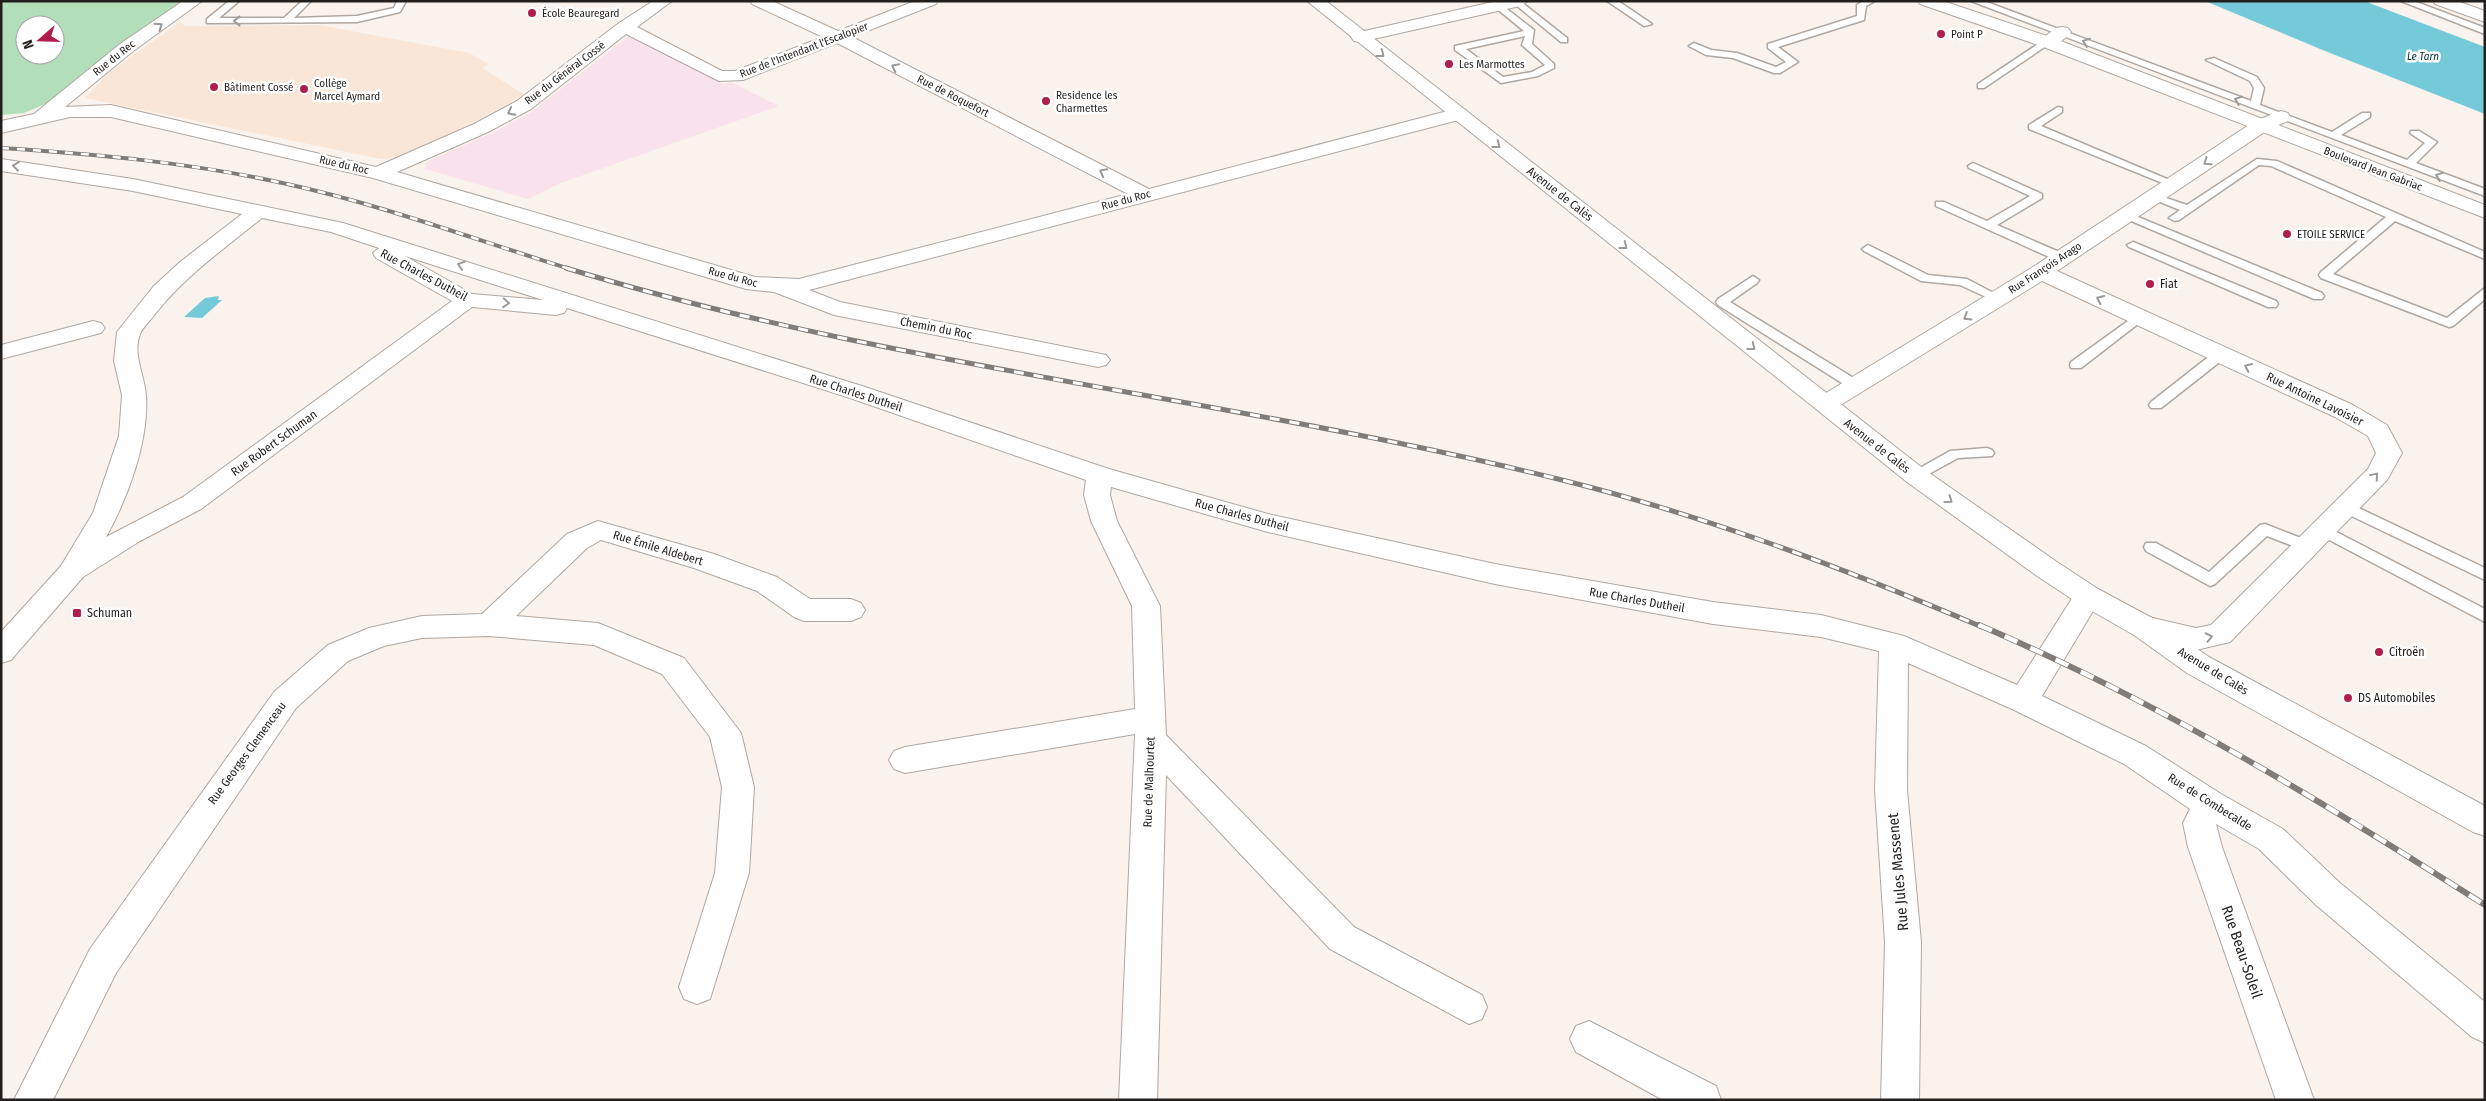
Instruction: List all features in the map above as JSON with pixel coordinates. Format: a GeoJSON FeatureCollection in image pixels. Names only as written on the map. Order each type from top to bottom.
{"type":"FeatureCollection","features":[{"type":"Feature","properties":{"kind":"street","name":"Rue du Rec"},"geometry":{"type":"LineString","coordinates":[[7,145],[126,48],[194,1]]}},
{"type":"Feature","properties":{"kind":"street","name":"Rue du Général Cossé"},"geometry":{"type":"LineString","coordinates":[[378,173],[481,128],[524,105],[625,27],[664,1]]}},
{"type":"Feature","properties":{"kind":"street","name":"Rue de Roquefort"},"geometry":{"type":"LineString","coordinates":[[758,1],[838,38],[1146,195]]}},
{"type":"Feature","properties":{"kind":"street","name":"Rue de l'Intendant l'Escalopier"},"geometry":{"type":"LineString","coordinates":[[625,27],[719,76],[737,76],[930,1]]}},
{"type":"Feature","properties":{"kind":"street","name":"Avenue de Calès"},"geometry":{"type":"LineString","coordinates":[[1316,1],[1824,404],[1916,476],[1986,527],[2088,596],[2144,627],[2198,665],[2485,822]]}},
{"type":"Feature","properties":{"kind":"street","name":"Boulevard Jean Gabriac"},"geometry":{"type":"LineString","coordinates":[[1926,1],[2054,37],[2266,116],[2485,212]]}},
{"type":"Feature","properties":{"kind":"street"},"geometry":{"type":"LineString","coordinates":[[2441,1],[2485,17]]}},
{"type":"Feature","properties":{"kind":"street"},"geometry":{"type":"LineString","coordinates":[[1360,37],[1518,2]]}},
{"type":"Feature","properties":{"kind":"street"},"geometry":{"type":"LineString","coordinates":[[78,86],[86,101],[137,111],[165,124]]}},
{"type":"Feature","properties":{"kind":"street","name":"Rue du Roc"},"geometry":{"type":"LineString","coordinates":[[1,120],[37,119],[70,111],[111,111],[378,173],[754,284],[799,286],[1459,114]]}},
{"type":"Feature","properties":{"kind":"street","name":"Rue François Arago"},"geometry":{"type":"LineString","coordinates":[[1824,404],[2041,272],[2165,190],[2266,116]]}},
{"type":"Feature","properties":{"kind":"street"},"geometry":{"type":"LineString","coordinates":[[7,145],[56,123],[89,118],[165,124]]}},
{"type":"Feature","properties":{"kind":"street","name":"Rue Charles Dutheil"},"geometry":{"type":"LineString","coordinates":[[7,145],[133,185],[336,227],[856,392],[1100,476],[1268,523],[1495,574],[1713,613],[1821,626],[1894,644]]}},
{"type":"Feature","properties":{"kind":"street","name":"Rue Charles Dutheil"},"geometry":{"type":"LineString","coordinates":[[1,180],[133,185]]}},
{"type":"Feature","properties":{"kind":"street"},"geometry":{"type":"LineString","coordinates":[[1,652],[71,573],[106,513],[132,436],[134,395],[126,361],[129,332],[166,288],[258,211]]}},
{"type":"Feature","properties":{"kind":"street","name":"Rue Charles Dutheil"},"geometry":{"type":"LineString","coordinates":[[336,227],[467,300],[607,312]]}},
{"type":"Feature","properties":{"kind":"street","name":"Rue Antoine Lavoisier"},"geometry":{"type":"LineString","coordinates":[[2041,272],[2344,411],[2378,431],[2389,453],[2378,474],[2220,634],[2196,639],[2144,627]]}},
{"type":"Feature","properties":{"kind":"street","name":"Chemin du Roc"},"geometry":{"type":"LineString","coordinates":[[777,286],[834,308],[1098,360]]}},
{"type":"Feature","properties":{"kind":"street","name":"Rue Robert Schuman"},"geometry":{"type":"LineString","coordinates":[[71,573],[130,534],[192,503],[467,300]]}},
{"type":"Feature","properties":{"kind":"street"},"geometry":{"type":"LineString","coordinates":[[1,352],[92,328]]}},
{"type":"Feature","properties":{"kind":"street","name":"Rue de Malhourtet"},"geometry":{"type":"LineString","coordinates":[[1100,476],[1097,495],[1104,522],[1146,606],[1150,729],[1138,1100]]}},
{"type":"Feature","properties":{"kind":"street","name":"Rue Émile Aldebert"},"geometry":{"type":"LineString","coordinates":[[488,625],[577,541],[598,530],[704,561],[767,584],[804,610],[851,610]]}},
{"type":"Feature","properties":{"kind":"street"},"geometry":{"type":"LineString","coordinates":[[2023,701],[2088,596]]}},
{"type":"Feature","properties":{"kind":"street","name":"Rue Georges Clemenceau"},"geometry":{"type":"LineString","coordinates":[[33,1100],[103,961],[285,700],[338,652],[379,636],[422,627],[488,625],[598,634],[673,666],[725,733],[738,787],[732,873],[697,986]]}},
{"type":"Feature","properties":{"kind":"street","name":"Rue de Combecalde"},"geometry":{"type":"LineString","coordinates":[[1894,644],[2023,701],[2135,754],[2209,804],[2271,839],[2328,894],[2485,1025]]}},
{"type":"Feature","properties":{"kind":"street","name":"Rue Jules Massenet"},"geometry":{"type":"LineString","coordinates":[[1894,644],[1891,790],[1903,942],[1900,1100]]}},
{"type":"Feature","properties":{"kind":"street"},"geometry":{"type":"LineString","coordinates":[[905,760],[1150,729],[1342,938],[1469,1007]]}},
{"type":"Feature","properties":{"kind":"street","name":"Rue Beau-Soleil"},"geometry":{"type":"LineString","coordinates":[[2209,804],[2199,824],[2205,847],[2294,1100]]}},
{"type":"Feature","properties":{"kind":"street"},"geometry":{"type":"LineString","coordinates":[[1588,1039],[1702,1100]]}},
{"type":"Feature","properties":{"kind":"lane"},"geometry":{"type":"LineString","coordinates":[[235,1],[210,21],[286,22],[357,19],[397,10],[402,1]]}},
{"type":"Feature","properties":{"kind":"lane"},"geometry":{"type":"LineString","coordinates":[[286,22],[307,1]]}},
{"type":"Feature","properties":{"kind":"lane"},"geometry":{"type":"LineString","coordinates":[[1611,1],[1647,24]]}},
{"type":"Feature","properties":{"kind":"lane"},"geometry":{"type":"LineString","coordinates":[[1694,46],[1709,53],[1734,55],[1776,71],[1792,62],[1770,46],[1862,18],[1862,5],[1871,1]]}},
{"type":"Feature","properties":{"kind":"lane"},"geometry":{"type":"LineString","coordinates":[[1975,1],[2054,37]]}},
{"type":"Feature","properties":{"kind":"lane"},"geometry":{"type":"LineString","coordinates":[[2405,1],[2485,31]]}},
{"type":"Feature","properties":{"kind":"lane"},"geometry":{"type":"LineString","coordinates":[[1518,2],[1564,40]]}},
{"type":"Feature","properties":{"kind":"lane"},"geometry":{"type":"LineString","coordinates":[[1499,6],[1530,32]]}},
{"type":"Feature","properties":{"kind":"lane"},"geometry":{"type":"LineString","coordinates":[[1530,32],[1527,45],[1550,66],[1536,74],[1501,80],[1458,48],[1530,32]]}},
{"type":"Feature","properties":{"kind":"lane"},"geometry":{"type":"LineString","coordinates":[[1981,86],[2054,37]]}},
{"type":"Feature","properties":{"kind":"lane"},"geometry":{"type":"LineString","coordinates":[[2211,60],[2254,79],[2259,88],[2266,116],[2333,136],[2485,193]]}},
{"type":"Feature","properties":{"kind":"lane"},"geometry":{"type":"LineString","coordinates":[[2058,110],[2033,127],[2165,190],[2186,208]]}},
{"type":"Feature","properties":{"kind":"lane"},"geometry":{"type":"LineString","coordinates":[[2333,136],[2366,115]]}},
{"type":"Feature","properties":{"kind":"lane"},"geometry":{"type":"LineString","coordinates":[[2408,165],[2432,142],[2415,133]]}},
{"type":"Feature","properties":{"kind":"lane"},"geometry":{"type":"LineString","coordinates":[[2032,135],[2165,190]]}},
{"type":"Feature","properties":{"kind":"lane"},"geometry":{"type":"LineString","coordinates":[[2175,218],[2186,208],[2257,162],[2273,163],[2485,256]]}},
{"type":"Feature","properties":{"kind":"lane"},"geometry":{"type":"LineString","coordinates":[[1973,166],[2038,196],[1988,225]]}},
{"type":"Feature","properties":{"kind":"lane"},"geometry":{"type":"LineString","coordinates":[[1940,204],[2062,258]]}},
{"type":"Feature","properties":{"kind":"lane"},"geometry":{"type":"LineString","coordinates":[[2126,215],[2318,296]]}},
{"type":"Feature","properties":{"kind":"lane"},"geometry":{"type":"LineString","coordinates":[[2393,216],[2326,275],[2449,323],[2485,292]]}},
{"type":"Feature","properties":{"kind":"lane"},"geometry":{"type":"LineString","coordinates":[[2133,245],[2272,304]]}},
{"type":"Feature","properties":{"kind":"lane"},"geometry":{"type":"LineString","coordinates":[[1868,249],[1925,278],[1963,282],[1997,298]]}},
{"type":"Feature","properties":{"kind":"lane"},"geometry":{"type":"LineString","coordinates":[[2249,294],[2269,276]]}},
{"type":"Feature","properties":{"kind":"lane"},"geometry":{"type":"LineString","coordinates":[[1754,280],[1722,302],[1855,386]]}},
{"type":"Feature","properties":{"kind":"lane"},"geometry":{"type":"LineString","coordinates":[[2076,365],[2139,317]]}},
{"type":"Feature","properties":{"kind":"lane"},"geometry":{"type":"LineString","coordinates":[[2156,405],[2221,354]]}},
{"type":"Feature","properties":{"kind":"lane"},"geometry":{"type":"LineString","coordinates":[[1916,476],[1955,454],[1987,453]]}},
{"type":"Feature","properties":{"kind":"lane"},"geometry":{"type":"LineString","coordinates":[[2346,507],[2485,575]]}},
{"type":"Feature","properties":{"kind":"lane"},"geometry":{"type":"LineString","coordinates":[[2151,547],[2210,580],[2264,529],[2314,538],[2485,616]]}},
{"type":"Feature","properties":{"kind":"shaded area","name":"Collège Marcel Aymard"},"geometry":{"type":"Polygon","coordinates":[[[180,22],[185,26],[319,25],[469,53],[489,64],[482,68],[525,95],[401,158],[381,159],[85,98],[110,72],[180,22]]]}},
{"type":"Feature","properties":{"kind":"shaded area"},"geometry":{"type":"Polygon","coordinates":[[[630,35],[723,84],[731,82],[779,106],[561,183],[528,199],[425,169],[426,163],[433,159],[494,132],[530,113],[630,35]]]}},
{"type":"Feature","properties":{"kind":"green space"},"geometry":{"type":"Polygon","coordinates":[[[1,1],[185,1],[80,76],[50,102],[24,113],[1,115],[1,1]]]}},
{"type":"Feature","properties":{"kind":"water","name":"Le Tarn"},"geometry":{"type":"Polygon","coordinates":[[[2205,1],[2364,1],[2485,47],[2485,114],[2325,51],[2205,1]]]}},
{"type":"Feature","properties":{"kind":"water"},"geometry":{"type":"Polygon","coordinates":[[[219,296],[218,300],[222,300],[202,318],[184,317],[205,298],[219,296]]]}},
{"type":"Feature","properties":{"kind":"railway"},"geometry":{"type":"LineString","coordinates":[[1,148],[145,160],[216,170],[287,184],[394,212],[570,269]]}},
{"type":"Feature","properties":{"kind":"railway"},"geometry":{"type":"LineString","coordinates":[[566,268],[689,302],[813,332],[1316,427],[1441,452],[1566,481],[1672,511],[1777,546],[1880,585],[1982,627]]}},
{"type":"Feature","properties":{"kind":"railway"},"geometry":{"type":"LineString","coordinates":[[1979,625],[2110,686],[2238,754],[2362,828],[2485,905]]}},
{"type":"Feature","properties":{"kind":"place","name":"École Beauregard"},"geometry":{"type":"Point","coordinates":[532,13]}},
{"type":"Feature","properties":{"kind":"place","name":"Point P"},"geometry":{"type":"Point","coordinates":[1941,34]}},
{"type":"Feature","properties":{"kind":"place","name":"Les Marmottes"},"geometry":{"type":"Point","coordinates":[1449,64]}},
{"type":"Feature","properties":{"kind":"place","name":"Bâtiment Cossé"},"geometry":{"type":"Point","coordinates":[214,87]}},
{"type":"Feature","properties":{"kind":"place","name":"Collège Marcel Aymard"},"geometry":{"type":"Point","coordinates":[304,89]}},
{"type":"Feature","properties":{"kind":"place","name":"Residence les Charmettes"},"geometry":{"type":"Point","coordinates":[1046,101]}},
{"type":"Feature","properties":{"kind":"place","name":"ETOILE SERVICE"},"geometry":{"type":"Point","coordinates":[2287,234]}},
{"type":"Feature","properties":{"kind":"place","name":"Fiat"},"geometry":{"type":"Point","coordinates":[2150,284]}},
{"type":"Feature","properties":{"kind":"place","name":"Schuman"},"geometry":{"type":"Point","coordinates":[77,613]}},
{"type":"Feature","properties":{"kind":"place","name":"Citroën"},"geometry":{"type":"Point","coordinates":[2379,652]}},
{"type":"Feature","properties":{"kind":"place","name":"DS Automobiles"},"geometry":{"type":"Point","coordinates":[2348,698]}}]}
